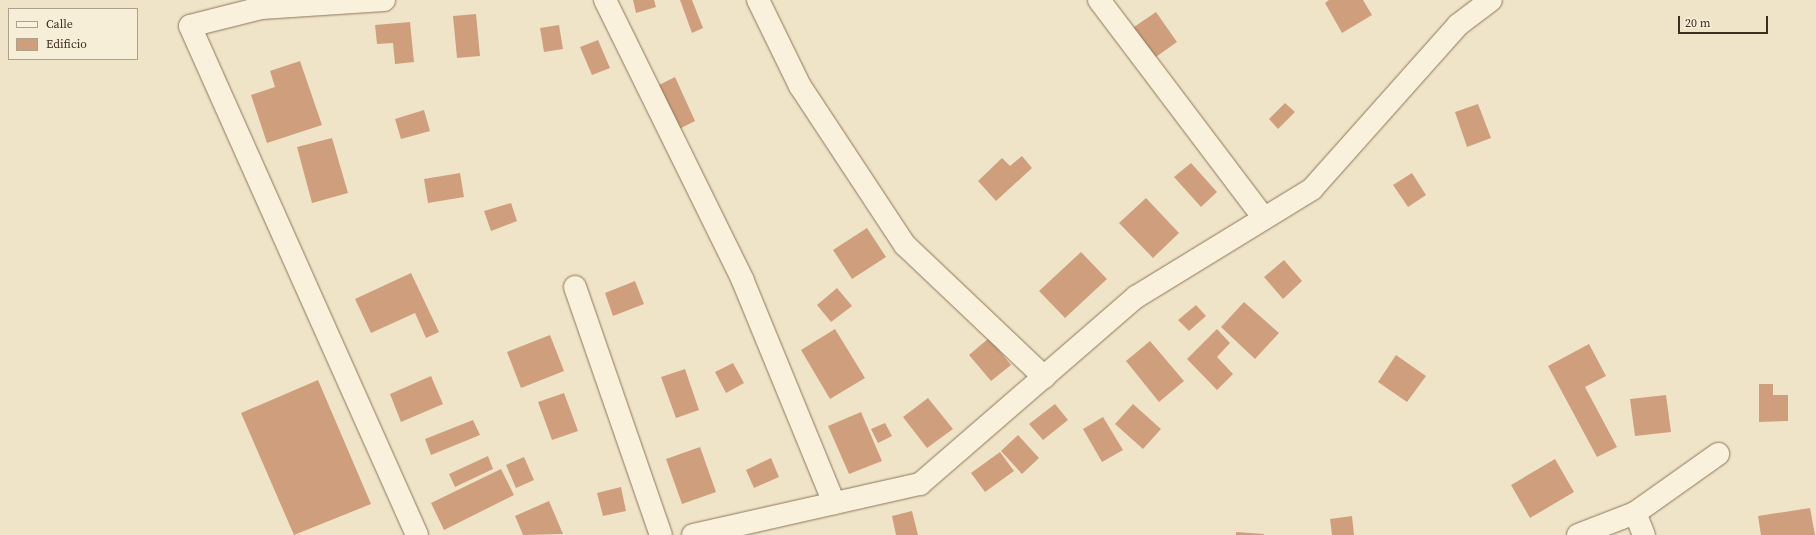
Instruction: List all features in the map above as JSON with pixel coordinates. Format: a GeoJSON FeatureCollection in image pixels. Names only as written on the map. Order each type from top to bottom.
{"type":"FeatureCollection","features":[{"type":"Feature","properties":{"kind":"street"},"geometry":{"type":"LineString","coordinates":[[384,0],[261,8],[190,26],[417,535]]}},
{"type":"Feature","properties":{"kind":"street"},"geometry":{"type":"LineString","coordinates":[[605,0],[743,281],[834,503]]}},
{"type":"Feature","properties":{"kind":"street"},"geometry":{"type":"LineString","coordinates":[[758,0],[800,86],[905,245],[1044,377]]}},
{"type":"Feature","properties":{"kind":"street"},"geometry":{"type":"LineString","coordinates":[[1099,0],[1264,218]]}},
{"type":"Feature","properties":{"kind":"street"},"geometry":{"type":"LineString","coordinates":[[692,535],[920,484],[1136,297],[1312,189],[1458,25],[1491,0]]}},
{"type":"Feature","properties":{"kind":"street"},"geometry":{"type":"LineString","coordinates":[[575,287],[661,535]]}},
{"type":"Feature","properties":{"kind":"street"},"geometry":{"type":"LineString","coordinates":[[1578,535],[1635,513],[1718,454]]}},
{"type":"Feature","properties":{"kind":"street"},"geometry":{"type":"LineString","coordinates":[[1635,513],[1644,535]]}},
{"type":"Feature","properties":{"kind":"building"},"geometry":{"type":"Polygon","coordinates":[[[633,0],[654,0],[656,7],[636,13],[633,0]]]}},
{"type":"Feature","properties":{"kind":"building"},"geometry":{"type":"Polygon","coordinates":[[[680,0],[692,0],[703,28],[692,33],[680,0]]]}},
{"type":"Feature","properties":{"kind":"building"},"geometry":{"type":"Polygon","coordinates":[[[1329,0],[1363,0],[1372,15],[1342,33],[1325,3],[1329,0]]]}},
{"type":"Feature","properties":{"kind":"building"},"geometry":{"type":"Polygon","coordinates":[[[1156,12],[1177,42],[1153,59],[1131,29],[1156,12]]]}},
{"type":"Feature","properties":{"kind":"building"},"geometry":{"type":"Polygon","coordinates":[[[476,14],[480,56],[457,58],[453,16],[476,14]]]}},
{"type":"Feature","properties":{"kind":"building"},"geometry":{"type":"Polygon","coordinates":[[[410,22],[414,62],[395,64],[393,43],[377,44],[375,25],[410,22]]]}},
{"type":"Feature","properties":{"kind":"building"},"geometry":{"type":"Polygon","coordinates":[[[559,25],[563,49],[544,52],[540,28],[559,25]]]}},
{"type":"Feature","properties":{"kind":"building"},"geometry":{"type":"Polygon","coordinates":[[[598,40],[610,68],[592,75],[580,47],[598,40]]]}},
{"type":"Feature","properties":{"kind":"building"},"geometry":{"type":"Polygon","coordinates":[[[300,61],[322,125],[267,143],[251,95],[275,87],[270,71],[300,61]]]}},
{"type":"Feature","properties":{"kind":"building"},"geometry":{"type":"Polygon","coordinates":[[[675,77],[695,121],[679,129],[659,85],[675,77]]]}},
{"type":"Feature","properties":{"kind":"building"},"geometry":{"type":"Polygon","coordinates":[[[1285,103],[1295,112],[1278,129],[1269,119],[1285,103]]]}},
{"type":"Feature","properties":{"kind":"building"},"geometry":{"type":"Polygon","coordinates":[[[1478,104],[1491,138],[1467,147],[1455,112],[1478,104]]]}},
{"type":"Feature","properties":{"kind":"building"},"geometry":{"type":"Polygon","coordinates":[[[424,110],[430,131],[401,139],[395,119],[424,110]]]}},
{"type":"Feature","properties":{"kind":"building"},"geometry":{"type":"Polygon","coordinates":[[[332,138],[348,193],[312,203],[297,147],[332,138]]]}},
{"type":"Feature","properties":{"kind":"building"},"geometry":{"type":"Polygon","coordinates":[[[1022,156],[1032,168],[996,201],[978,181],[1002,158],[1010,166],[1022,156]]]}},
{"type":"Feature","properties":{"kind":"building"},"geometry":{"type":"Polygon","coordinates":[[[1191,163],[1217,192],[1201,207],[1174,177],[1191,163]]]}},
{"type":"Feature","properties":{"kind":"building"},"geometry":{"type":"Polygon","coordinates":[[[460,173],[464,197],[428,203],[424,179],[460,173]]]}},
{"type":"Feature","properties":{"kind":"building"},"geometry":{"type":"Polygon","coordinates":[[[1412,173],[1426,195],[1408,207],[1393,185],[1412,173]]]}},
{"type":"Feature","properties":{"kind":"building"},"geometry":{"type":"Polygon","coordinates":[[[1146,198],[1179,233],[1153,258],[1119,223],[1146,198]]]}},
{"type":"Feature","properties":{"kind":"building"},"geometry":{"type":"Polygon","coordinates":[[[511,203],[517,221],[491,231],[484,211],[511,203]]]}},
{"type":"Feature","properties":{"kind":"building"},"geometry":{"type":"Polygon","coordinates":[[[867,228],[886,257],[852,279],[833,250],[867,228]]]}},
{"type":"Feature","properties":{"kind":"building"},"geometry":{"type":"Polygon","coordinates":[[[1081,252],[1107,279],[1065,318],[1039,291],[1081,252]]]}},
{"type":"Feature","properties":{"kind":"building"},"geometry":{"type":"Polygon","coordinates":[[[1284,260],[1302,281],[1283,299],[1264,277],[1284,260]]]}},
{"type":"Feature","properties":{"kind":"building"},"geometry":{"type":"Polygon","coordinates":[[[411,273],[439,332],[426,338],[415,313],[371,333],[355,299],[411,273]]]}},
{"type":"Feature","properties":{"kind":"building"},"geometry":{"type":"Polygon","coordinates":[[[635,281],[644,304],[613,316],[605,293],[635,281]]]}},
{"type":"Feature","properties":{"kind":"building"},"geometry":{"type":"Polygon","coordinates":[[[837,288],[852,306],[831,322],[817,305],[837,288]]]}},
{"type":"Feature","properties":{"kind":"building"},"geometry":{"type":"Polygon","coordinates":[[[1244,302],[1279,333],[1255,359],[1221,327],[1244,302]]]}},
{"type":"Feature","properties":{"kind":"building"},"geometry":{"type":"Polygon","coordinates":[[[1196,305],[1206,316],[1189,331],[1178,320],[1196,305]]]}},
{"type":"Feature","properties":{"kind":"building"},"geometry":{"type":"Polygon","coordinates":[[[835,329],[865,378],[830,399],[801,350],[835,329]]]}},
{"type":"Feature","properties":{"kind":"building"},"geometry":{"type":"Polygon","coordinates":[[[1217,329],[1230,343],[1217,357],[1233,374],[1217,390],[1187,359],[1217,329]]]}},
{"type":"Feature","properties":{"kind":"building"},"geometry":{"type":"Polygon","coordinates":[[[550,335],[564,371],[521,388],[507,352],[550,335]]]}},
{"type":"Feature","properties":{"kind":"building"},"geometry":{"type":"Polygon","coordinates":[[[989,338],[1011,365],[991,381],[969,355],[989,338]]]}},
{"type":"Feature","properties":{"kind":"building"},"geometry":{"type":"Polygon","coordinates":[[[1150,341],[1184,381],[1159,402],[1126,361],[1150,341]]]}},
{"type":"Feature","properties":{"kind":"building"},"geometry":{"type":"Polygon","coordinates":[[[1589,344],[1606,376],[1585,387],[1617,447],[1597,457],[1548,366],[1589,344]]]}},
{"type":"Feature","properties":{"kind":"building"},"geometry":{"type":"Polygon","coordinates":[[[1396,355],[1426,376],[1407,402],[1378,382],[1396,355]]]}},
{"type":"Feature","properties":{"kind":"building"},"geometry":{"type":"Polygon","coordinates":[[[733,363],[744,383],[726,393],[715,372],[733,363]]]}},
{"type":"Feature","properties":{"kind":"building"},"geometry":{"type":"Polygon","coordinates":[[[685,369],[699,410],[676,418],[661,377],[685,369]]]}},
{"type":"Feature","properties":{"kind":"building"},"geometry":{"type":"Polygon","coordinates":[[[431,376],[443,404],[401,422],[390,394],[431,376]]]}},
{"type":"Feature","properties":{"kind":"building"},"geometry":{"type":"Polygon","coordinates":[[[318,380],[371,504],[294,535],[241,413],[318,380]]]}},
{"type":"Feature","properties":{"kind":"building"},"geometry":{"type":"Polygon","coordinates":[[[1759,384],[1773,384],[1773,395],[1788,395],[1788,421],[1759,422],[1759,384]]]}},
{"type":"Feature","properties":{"kind":"building"},"geometry":{"type":"Polygon","coordinates":[[[564,393],[578,431],[552,440],[538,402],[564,393]]]}},
{"type":"Feature","properties":{"kind":"building"},"geometry":{"type":"Polygon","coordinates":[[[1666,395],[1671,432],[1635,436],[1630,399],[1666,395]]]}},
{"type":"Feature","properties":{"kind":"building"},"geometry":{"type":"Polygon","coordinates":[[[928,398],[953,429],[927,448],[903,417],[928,398]]]}},
{"type":"Feature","properties":{"kind":"building"},"geometry":{"type":"Polygon","coordinates":[[[1055,404],[1068,420],[1043,440],[1029,424],[1055,404]]]}},
{"type":"Feature","properties":{"kind":"building"},"geometry":{"type":"Polygon","coordinates":[[[1133,404],[1161,429],[1143,449],[1115,424],[1133,404]]]}},
{"type":"Feature","properties":{"kind":"building"},"geometry":{"type":"Polygon","coordinates":[[[861,412],[882,461],[849,474],[828,426],[861,412]]]}},
{"type":"Feature","properties":{"kind":"building"},"geometry":{"type":"Polygon","coordinates":[[[1103,417],[1123,450],[1102,462],[1083,429],[1103,417]]]}},
{"type":"Feature","properties":{"kind":"building"},"geometry":{"type":"Polygon","coordinates":[[[473,420],[480,435],[431,455],[425,439],[473,420]]]}},
{"type":"Feature","properties":{"kind":"building"},"geometry":{"type":"Polygon","coordinates":[[[885,423],[892,436],[878,443],[871,429],[885,423]]]}},
{"type":"Feature","properties":{"kind":"building"},"geometry":{"type":"Polygon","coordinates":[[[1018,435],[1039,458],[1022,474],[1001,451],[1018,435]]]}},
{"type":"Feature","properties":{"kind":"building"},"geometry":{"type":"Polygon","coordinates":[[[700,447],[716,492],[682,504],[666,459],[700,447]]]}},
{"type":"Feature","properties":{"kind":"building"},"geometry":{"type":"Polygon","coordinates":[[[1000,452],[1014,471],[985,492],[971,473],[1000,452]]]}},
{"type":"Feature","properties":{"kind":"building"},"geometry":{"type":"Polygon","coordinates":[[[488,456],[493,469],[455,487],[449,474],[488,456]]]}},
{"type":"Feature","properties":{"kind":"building"},"geometry":{"type":"Polygon","coordinates":[[[524,457],[534,480],[516,488],[506,465],[524,457]]]}},
{"type":"Feature","properties":{"kind":"building"},"geometry":{"type":"Polygon","coordinates":[[[771,458],[779,477],[754,488],[746,470],[771,458]]]}},
{"type":"Feature","properties":{"kind":"building"},"geometry":{"type":"Polygon","coordinates":[[[1555,459],[1574,492],[1530,518],[1511,485],[1555,459]]]}},
{"type":"Feature","properties":{"kind":"building"},"geometry":{"type":"Polygon","coordinates":[[[501,469],[514,495],[444,530],[431,503],[501,469]]]}},
{"type":"Feature","properties":{"kind":"building"},"geometry":{"type":"Polygon","coordinates":[[[621,487],[626,511],[603,516],[597,493],[621,487]]]}},
{"type":"Feature","properties":{"kind":"building"},"geometry":{"type":"Polygon","coordinates":[[[549,501],[563,534],[523,535],[515,516],[549,501]]]}},
{"type":"Feature","properties":{"kind":"building"},"geometry":{"type":"Polygon","coordinates":[[[1810,508],[1815,535],[1761,535],[1758,516],[1810,508]]]}},
{"type":"Feature","properties":{"kind":"building"},"geometry":{"type":"Polygon","coordinates":[[[912,511],[918,535],[896,535],[892,516],[912,511]]]}},
{"type":"Feature","properties":{"kind":"building"},"geometry":{"type":"Polygon","coordinates":[[[1352,516],[1354,535],[1332,535],[1330,519],[1352,516]]]}},
{"type":"Feature","properties":{"kind":"building"},"geometry":{"type":"Polygon","coordinates":[[[1236,532],[1264,534],[1264,535],[1236,535],[1236,532]]]}}]}
